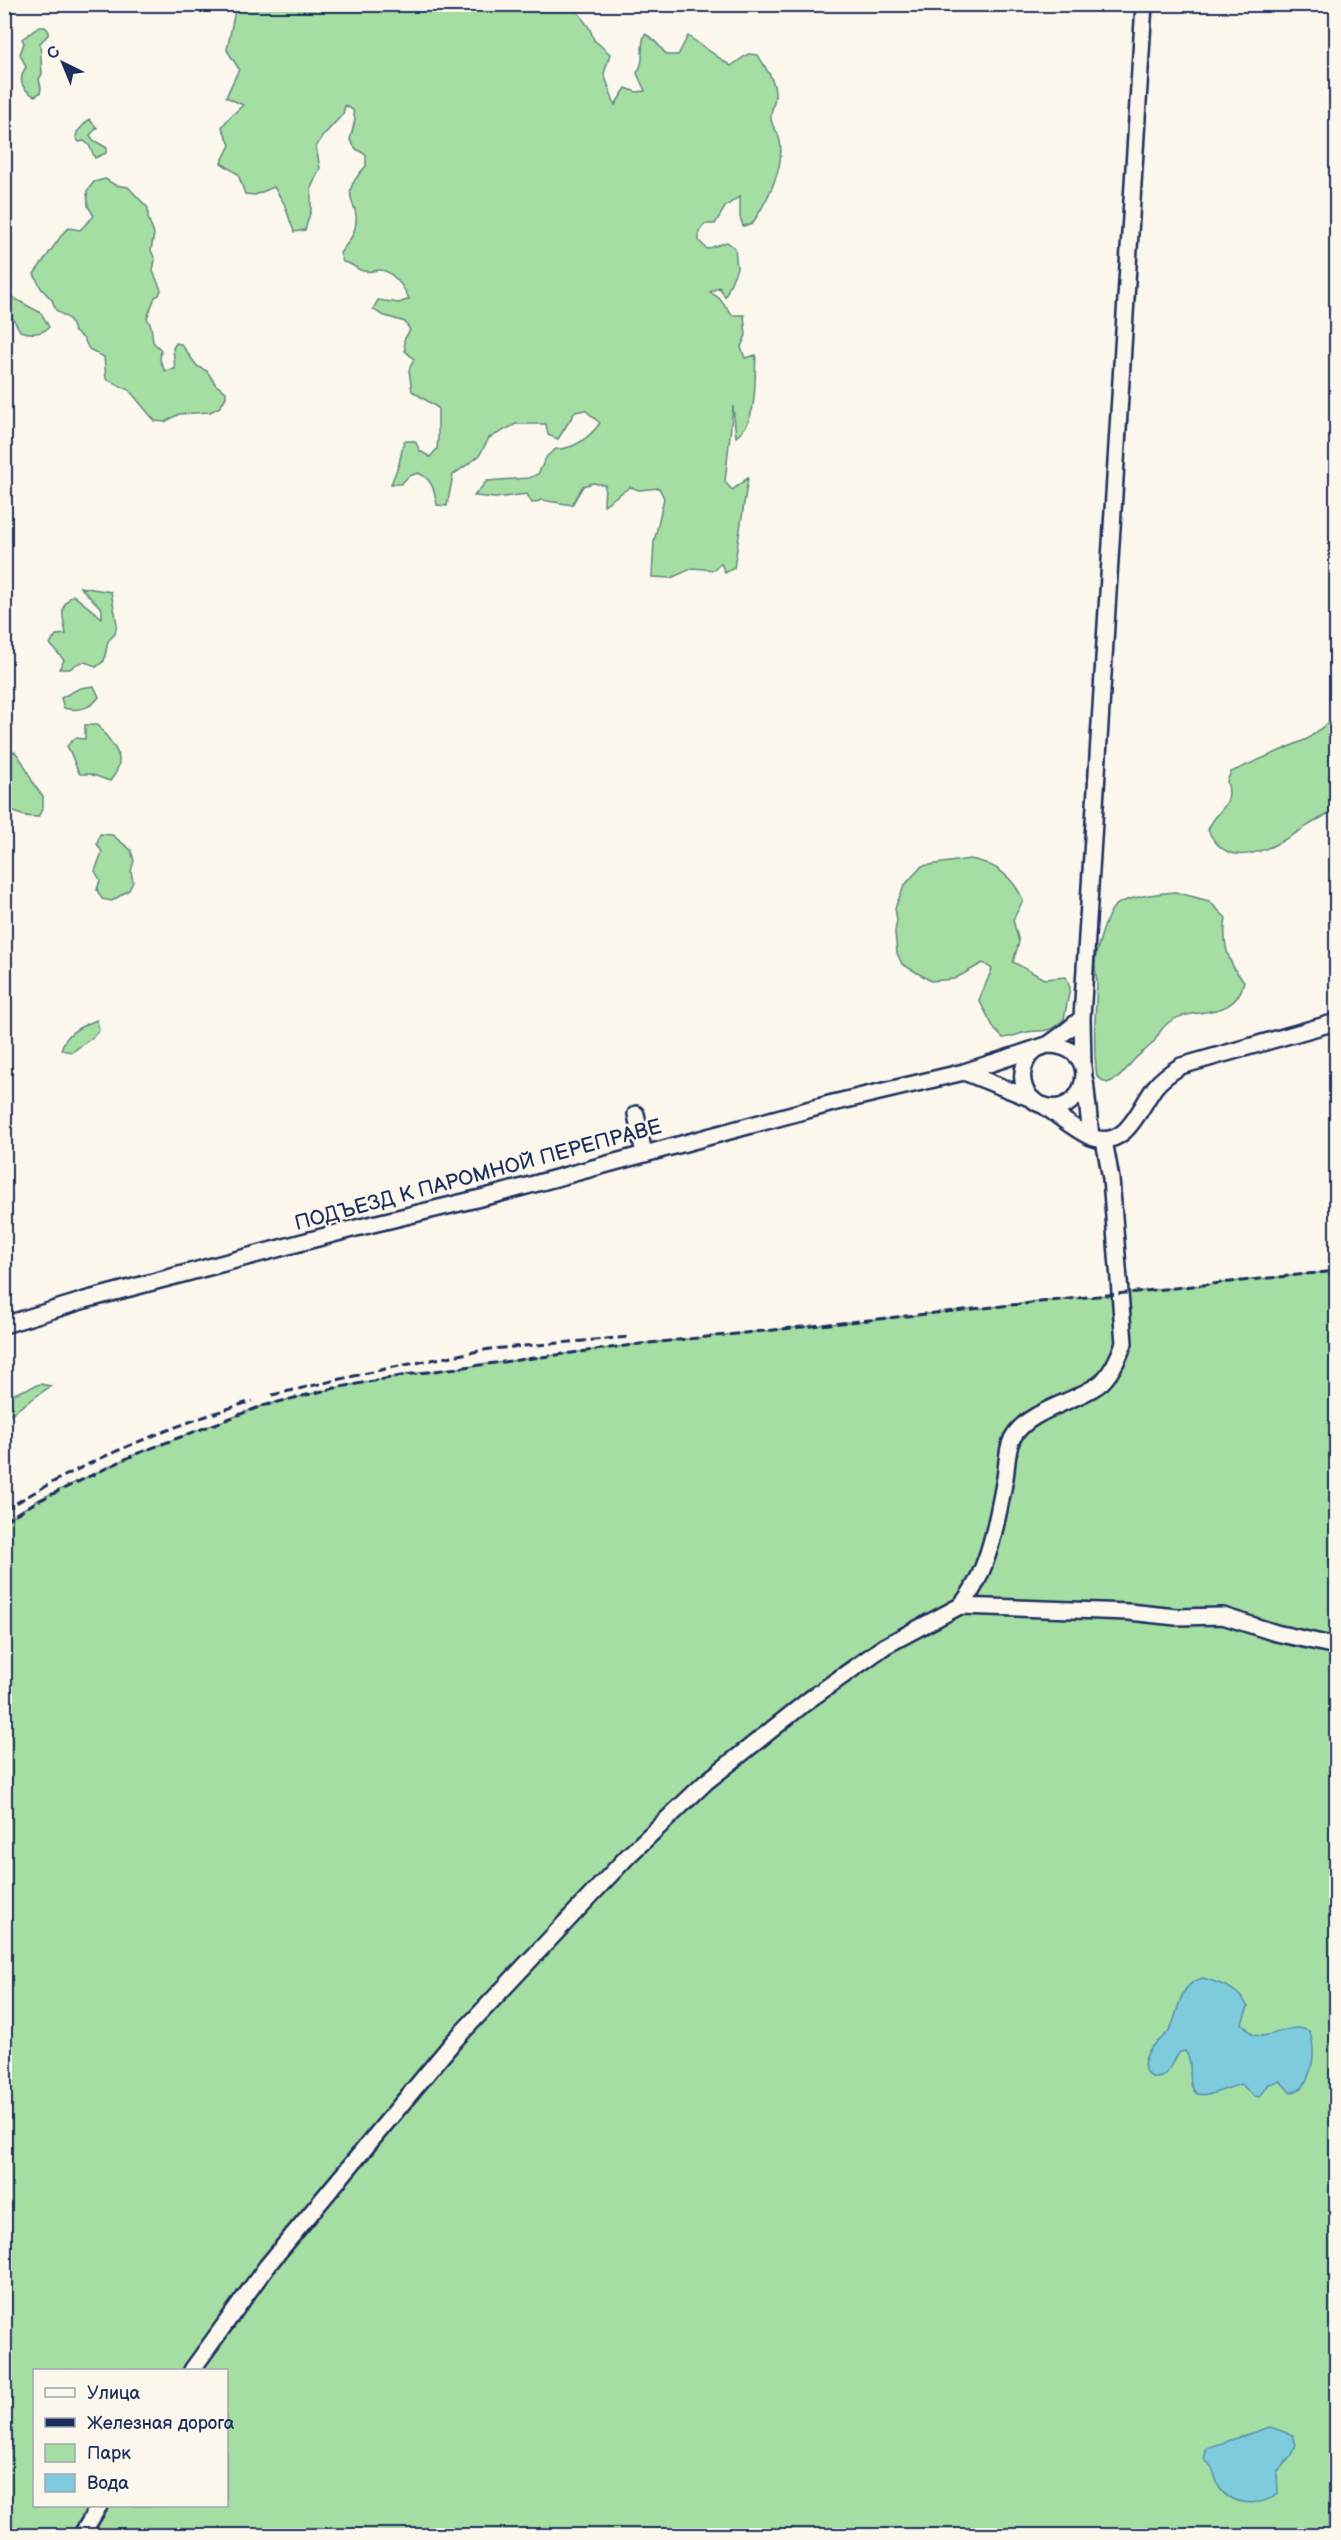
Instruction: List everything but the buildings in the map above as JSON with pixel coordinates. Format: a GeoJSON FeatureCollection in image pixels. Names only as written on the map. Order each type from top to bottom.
{"type":"FeatureCollection","features":[{"type":"Feature","properties":{"kind":"street"},"geometry":{"type":"LineString","coordinates":[[193,2369],[267,2266],[454,2041],[628,1856],[706,1782],[810,1700],[885,1646],[960,1606],[969,1597],[981,1571],[999,1510],[1012,1438],[1028,1422],[1101,1383],[1115,1366],[1124,1343],[1112,1189],[1097,1138],[1084,1073],[1082,1018],[1144,4]]}},
{"type":"Feature","properties":{"kind":"street"},"geometry":{"type":"LineString","coordinates":[[1082,1018],[1028,1057],[1023,1068],[1022,1079],[1025,1090],[1037,1102],[1097,1138],[1123,1134],[1134,1122],[1155,1088],[1167,1075],[1181,1066],[1336,1022]]}},
{"type":"Feature","properties":{"kind":"street"},"geometry":{"type":"LineString","coordinates":[[964,1072],[1037,1102],[1053,1107],[1065,1105],[1081,1090],[1084,1073],[1078,1057],[1070,1049],[1059,1045],[1047,1045]]}},
{"type":"Feature","properties":{"kind":"street","name":"ПОДЪЕЗД К ПАРОМНОЙ ПЕРЕПРАВЕ"},"geometry":{"type":"LineString","coordinates":[[4,1325],[85,1300],[348,1230],[497,1194],[833,1103],[964,1072],[1047,1045]]}},
{"type":"Feature","properties":{"kind":"street"},"geometry":{"type":"LineString","coordinates":[[636,1114],[644,1154]]}},
{"type":"Feature","properties":{"kind":"street"},"geometry":{"type":"LineString","coordinates":[[960,1606],[1129,1612],[1176,1617],[1223,1616],[1276,1633],[1336,1646]]}},
{"type":"Feature","properties":{"kind":"street"},"geometry":{"type":"LineString","coordinates":[[81,2535],[98,2507]]}},
{"type":"Feature","properties":{"kind":"green space"},"geometry":{"type":"Polygon","coordinates":[[[336,4],[338,7],[348,8],[349,4],[573,5],[590,29],[594,40],[610,54],[604,74],[615,105],[626,88],[636,92],[645,91],[637,73],[640,68],[645,34],[655,41],[667,55],[678,55],[688,36],[731,66],[748,54],[758,55],[775,88],[771,119],[781,148],[778,171],[764,205],[752,224],[743,226],[740,217],[740,196],[725,207],[715,224],[705,224],[699,231],[699,241],[707,249],[727,242],[735,248],[737,268],[725,297],[719,287],[710,292],[719,298],[732,315],[744,315],[746,335],[741,347],[745,358],[756,355],[752,411],[749,421],[736,437],[733,406],[725,482],[732,490],[748,478],[734,568],[725,573],[721,563],[714,570],[693,568],[671,578],[652,577],[654,542],[664,498],[659,488],[639,490],[630,487],[604,505],[605,485],[593,483],[583,486],[572,505],[542,500],[532,503],[527,494],[495,498],[474,496],[487,481],[529,478],[538,474],[547,456],[556,449],[575,445],[586,438],[600,423],[585,410],[575,412],[558,439],[548,435],[546,424],[516,424],[489,438],[479,456],[453,475],[447,506],[437,505],[430,482],[418,473],[409,476],[401,484],[391,484],[399,464],[404,441],[415,441],[420,451],[430,457],[437,449],[438,408],[412,391],[409,370],[414,359],[405,351],[404,340],[410,330],[405,322],[382,315],[373,309],[378,300],[399,303],[409,299],[404,290],[389,273],[379,270],[368,272],[360,270],[343,262],[340,253],[355,228],[355,211],[350,193],[352,186],[366,166],[366,155],[356,149],[350,140],[355,120],[353,110],[345,105],[343,114],[316,147],[320,168],[311,188],[311,210],[305,230],[294,232],[284,203],[274,187],[255,195],[245,194],[238,174],[221,163],[230,145],[222,127],[243,105],[226,97],[239,69],[227,50],[236,5],[336,4]]]}},
{"type":"Feature","properties":{"kind":"green space"},"geometry":{"type":"Polygon","coordinates":[[[39,27],[45,27],[48,35],[40,43],[41,88],[40,93],[35,96],[22,84],[21,80],[26,67],[20,54],[24,43],[22,39],[39,27]]]}},
{"type":"Feature","properties":{"kind":"green space"},"geometry":{"type":"Polygon","coordinates":[[[89,119],[97,128],[90,135],[93,140],[107,148],[106,153],[95,158],[89,145],[84,141],[79,142],[76,138],[77,132],[89,119]]]}},
{"type":"Feature","properties":{"kind":"green space"},"geometry":{"type":"Polygon","coordinates":[[[105,179],[115,185],[128,187],[148,208],[148,218],[154,234],[151,250],[155,260],[153,271],[161,290],[155,297],[147,318],[151,326],[153,342],[161,350],[160,360],[165,371],[175,369],[173,348],[176,343],[181,344],[197,366],[207,371],[216,385],[226,392],[226,397],[220,407],[210,412],[179,414],[165,422],[155,421],[129,390],[106,379],[104,357],[89,349],[84,339],[74,331],[70,320],[56,310],[52,300],[41,288],[34,274],[64,232],[69,228],[80,230],[94,216],[88,206],[87,191],[94,182],[105,179]]]}},
{"type":"Feature","properties":{"kind":"green space"},"geometry":{"type":"Polygon","coordinates":[[[10,296],[41,313],[49,327],[35,333],[20,331],[5,304],[5,297],[10,296]]]}},
{"type":"Feature","properties":{"kind":"green space"},"geometry":{"type":"Polygon","coordinates":[[[80,587],[111,592],[117,624],[115,634],[108,641],[104,661],[96,667],[82,662],[70,669],[59,669],[64,660],[50,644],[56,635],[66,634],[63,608],[68,599],[73,595],[102,618],[102,609],[80,587]]]}},
{"type":"Feature","properties":{"kind":"green space"},"geometry":{"type":"Polygon","coordinates":[[[94,686],[99,697],[92,704],[79,709],[64,708],[61,698],[80,688],[94,686]]]}},
{"type":"Feature","properties":{"kind":"green space"},"geometry":{"type":"Polygon","coordinates":[[[1336,717],[1336,810],[1269,848],[1251,854],[1234,854],[1220,847],[1208,830],[1229,797],[1227,781],[1231,772],[1307,739],[1336,717]]]}},
{"type":"Feature","properties":{"kind":"green space"},"geometry":{"type":"Polygon","coordinates":[[[85,725],[98,725],[117,752],[119,765],[110,781],[90,774],[80,774],[76,767],[67,746],[75,738],[85,739],[85,725]]]}},
{"type":"Feature","properties":{"kind":"green space"},"geometry":{"type":"Polygon","coordinates":[[[15,752],[43,796],[43,807],[38,817],[19,814],[5,803],[5,753],[15,752]]]}},
{"type":"Feature","properties":{"kind":"green space"},"geometry":{"type":"Polygon","coordinates":[[[100,834],[112,835],[131,850],[134,861],[131,871],[133,882],[129,890],[112,901],[102,899],[97,890],[100,880],[95,871],[102,852],[97,844],[100,834]]]}},
{"type":"Feature","properties":{"kind":"green space"},"geometry":{"type":"Polygon","coordinates":[[[970,859],[1002,872],[1014,884],[1023,900],[1013,920],[1019,942],[1013,962],[1044,979],[1066,977],[1070,988],[1064,1019],[1048,1030],[1030,1031],[1003,1038],[995,1030],[979,1000],[992,969],[983,963],[954,979],[931,981],[902,964],[897,953],[895,908],[904,886],[922,866],[970,859]]]}},
{"type":"Feature","properties":{"kind":"green space"},"geometry":{"type":"Polygon","coordinates":[[[1175,892],[1209,901],[1226,918],[1227,952],[1233,967],[1244,981],[1239,995],[1230,1004],[1171,1021],[1120,1076],[1107,1083],[1097,1077],[1095,1042],[1097,984],[1095,961],[1104,927],[1113,908],[1124,901],[1175,892]]]}},
{"type":"Feature","properties":{"kind":"green space"},"geometry":{"type":"Polygon","coordinates":[[[97,1020],[99,1030],[93,1037],[72,1052],[61,1050],[70,1035],[97,1020]]]}},
{"type":"Feature","properties":{"kind":"green space"},"geometry":{"type":"Polygon","coordinates":[[[1336,1271],[1336,2535],[5,2535],[5,1521],[36,1501],[136,1454],[262,1406],[335,1388],[412,1374],[640,1344],[1336,1271]]]}},
{"type":"Feature","properties":{"kind":"green space"},"geometry":{"type":"Polygon","coordinates":[[[40,1384],[51,1386],[5,1418],[5,1397],[40,1384]]]}},
{"type":"Feature","properties":{"kind":"water"},"geometry":{"type":"Polygon","coordinates":[[[1203,1978],[1223,1985],[1239,1995],[1248,2007],[1242,2023],[1253,2035],[1268,2035],[1296,2028],[1310,2032],[1313,2047],[1312,2061],[1309,2075],[1302,2088],[1291,2093],[1280,2081],[1269,2084],[1260,2097],[1254,2096],[1241,2084],[1208,2095],[1197,2094],[1191,2084],[1190,2062],[1185,2051],[1179,2053],[1168,2072],[1161,2077],[1152,2077],[1145,2071],[1146,2057],[1171,2027],[1184,1991],[1195,1981],[1203,1978]]]}},
{"type":"Feature","properties":{"kind":"water"},"geometry":{"type":"Polygon","coordinates":[[[1270,2427],[1293,2435],[1296,2445],[1292,2455],[1277,2472],[1278,2494],[1264,2501],[1247,2502],[1224,2494],[1212,2469],[1204,2459],[1207,2448],[1270,2427]]]}},
{"type":"Feature","properties":{"kind":"railway"},"geometry":{"type":"LineString","coordinates":[[4,1521],[36,1502],[136,1454],[262,1406],[335,1388],[412,1374],[640,1344],[1336,1271]]}},
{"type":"Feature","properties":{"kind":"railway"},"geometry":{"type":"LineString","coordinates":[[272,1395],[389,1368],[490,1349],[629,1337]]}},
{"type":"Feature","properties":{"kind":"railway"},"geometry":{"type":"LineString","coordinates":[[5,1510],[63,1477],[125,1448],[188,1422],[252,1401]]}}]}
